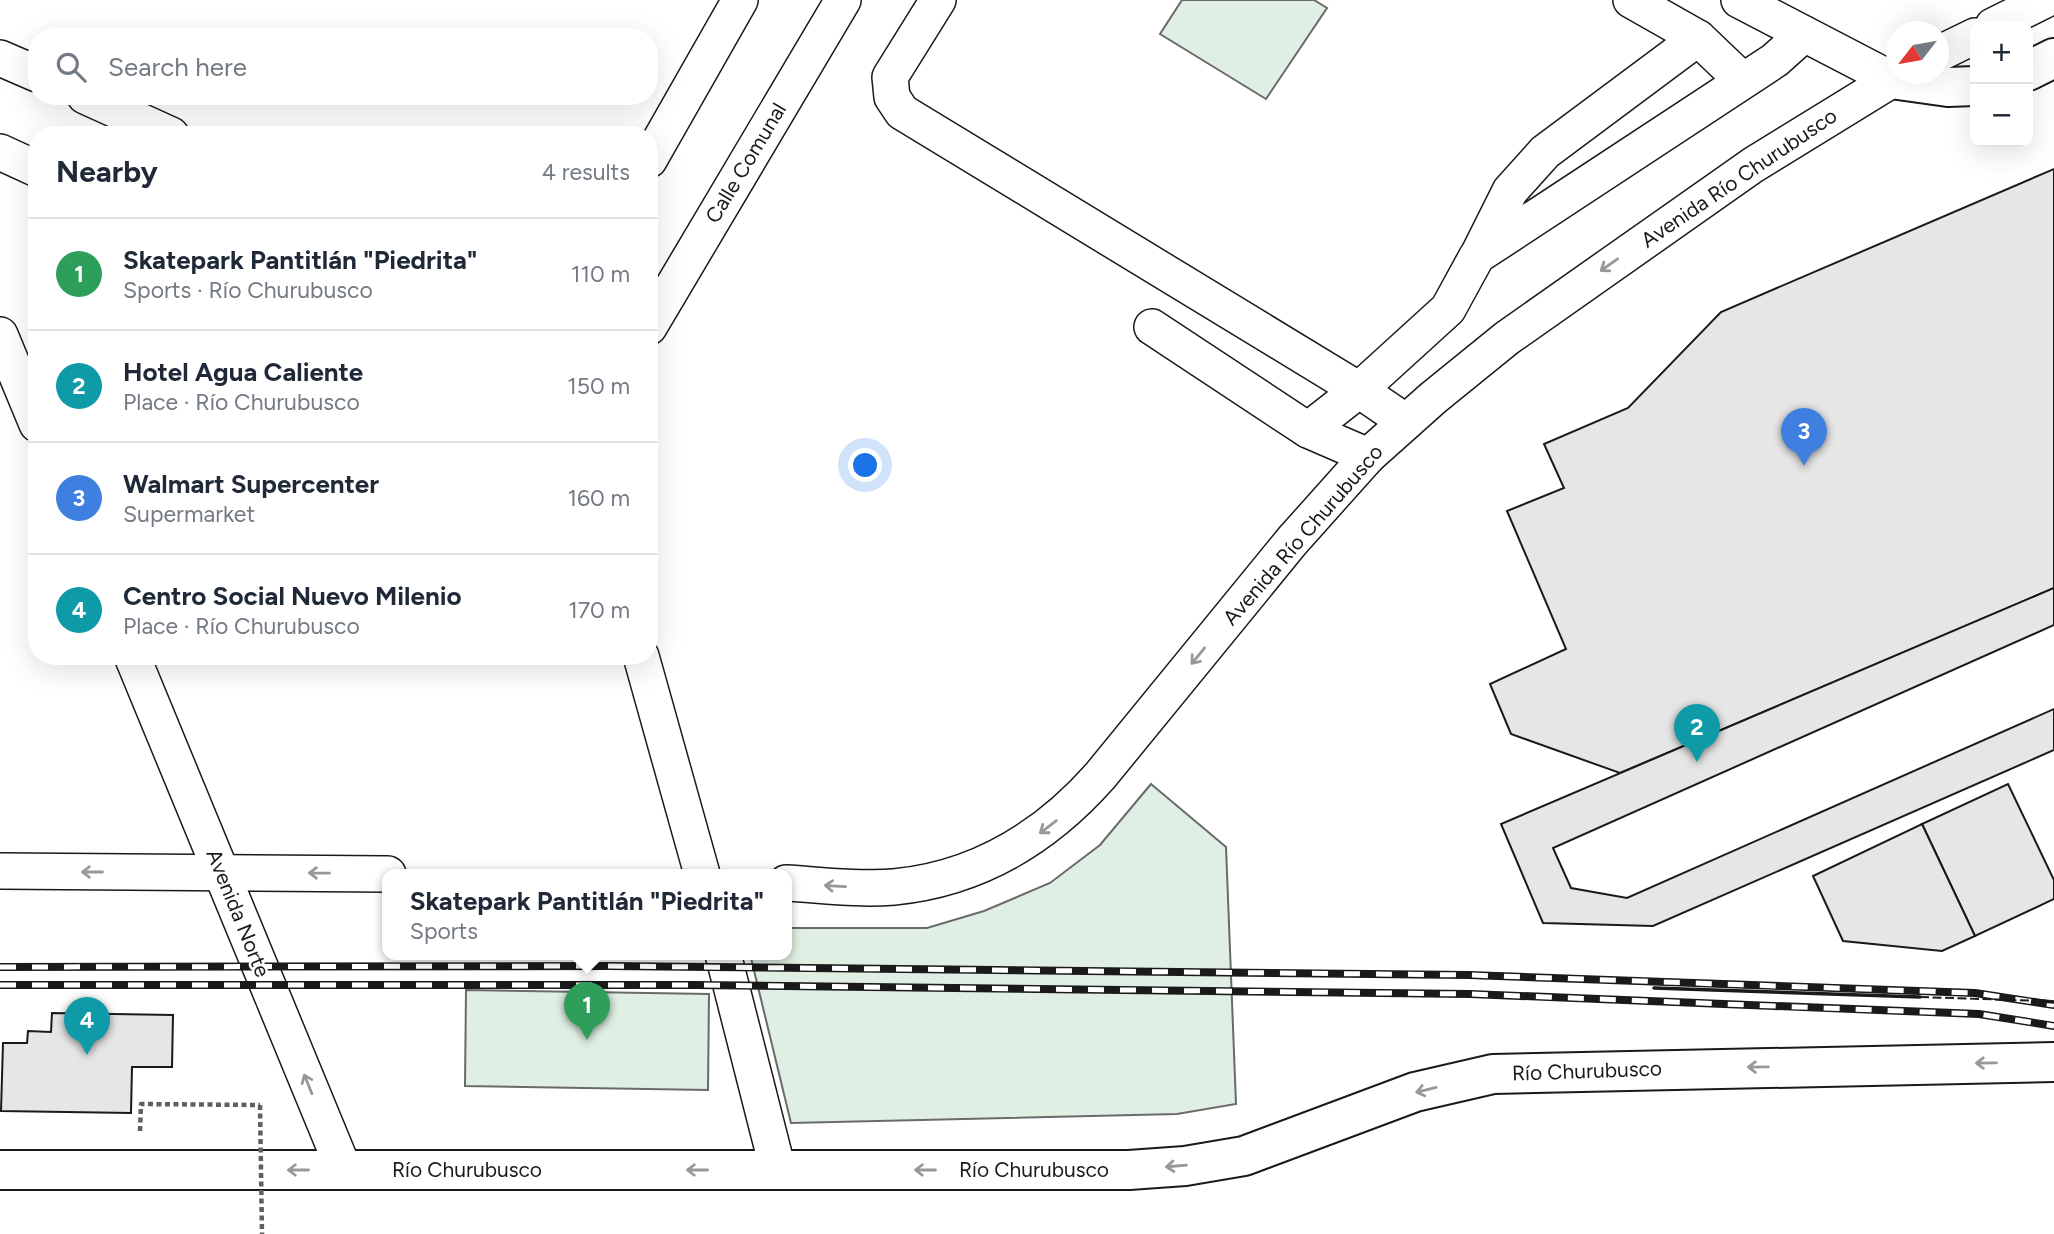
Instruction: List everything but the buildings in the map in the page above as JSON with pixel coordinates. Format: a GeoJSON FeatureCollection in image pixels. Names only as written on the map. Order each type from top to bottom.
{"type":"FeatureCollection","features":[{"type":"Feature","properties":{"kind":"main road"},"geometry":{"type":"LineString","coordinates":[[2033,68],[2054,58]]}},
{"type":"Feature","properties":{"kind":"main road"},"geometry":{"type":"LineString","coordinates":[[1934,84],[1948,87],[1970,86]]}},
{"type":"Feature","properties":{"kind":"main road","name":"Río Churubusco"},"geometry":{"type":"LineString","coordinates":[[0,1170],[1129,1170],[1185,1166],[1244,1156],[1415,1093],[1493,1074],[2054,1062]]}},
{"type":"Feature","properties":{"kind":"street"},"geometry":{"type":"LineString","coordinates":[[658,144],[740,0]]}},
{"type":"Feature","properties":{"kind":"street","name":"Calle Comunal"},"geometry":{"type":"LineString","coordinates":[[658,312],[843,0]]}},
{"type":"Feature","properties":{"kind":"street"},"geometry":{"type":"LineString","coordinates":[[937,0],[890,76],[892,97],[902,112],[1359,390],[1406,422]]}},
{"type":"Feature","properties":{"kind":"street"},"geometry":{"type":"LineString","coordinates":[[1631,0],[1698,38],[1742,80]]}},
{"type":"Feature","properties":{"kind":"street"},"geometry":{"type":"LineString","coordinates":[[1739,0],[1804,34],[1886,71]]}},
{"type":"Feature","properties":{"kind":"street"},"geometry":{"type":"LineString","coordinates":[[2003,21],[2045,0]]}},
{"type":"Feature","properties":{"kind":"street"},"geometry":{"type":"LineString","coordinates":[[1477,256],[1775,60],[1804,34]]}},
{"type":"Feature","properties":{"kind":"street"},"geometry":{"type":"LineString","coordinates":[[1308,430],[1359,390],[1448,309],[1510,191],[1545,152],[1698,38]]}},
{"type":"Feature","properties":{"kind":"street"},"geometry":{"type":"LineString","coordinates":[[1949,49],[1970,38]]}},
{"type":"Feature","properties":{"kind":"street"},"geometry":{"type":"LineString","coordinates":[[0,58],[28,70]]}},
{"type":"Feature","properties":{"kind":"street","name":"Avenida Río Churubusco"},"geometry":{"type":"LineString","coordinates":[[792,883],[859,887],[923,883],[984,864],[1048,828],[1076,804],[1100,776],[1292,541],[1368,456],[1406,422],[1529,322],[1752,165],[1886,82]]}},
{"type":"Feature","properties":{"kind":"street"},"geometry":{"type":"LineString","coordinates":[[105,105],[151,126]]}},
{"type":"Feature","properties":{"kind":"street"},"geometry":{"type":"LineString","coordinates":[[0,152],[28,165]]}},
{"type":"Feature","properties":{"kind":"street"},"geometry":{"type":"LineString","coordinates":[[1152,327],[1308,430],[1368,456]]}},
{"type":"Feature","properties":{"kind":"street"},"geometry":{"type":"LineString","coordinates":[[0,335],[28,402]]}},
{"type":"Feature","properties":{"kind":"street","name":"Avenida Norte"},"geometry":{"type":"LineString","coordinates":[[136,665],[344,1170]]}},
{"type":"Feature","properties":{"kind":"street"},"geometry":{"type":"LineString","coordinates":[[644,665],[701,869]]}},
{"type":"Feature","properties":{"kind":"street"},"geometry":{"type":"LineString","coordinates":[[0,871],[382,874]]}},
{"type":"Feature","properties":{"kind":"street"},"geometry":{"type":"LineString","coordinates":[[725,960],[778,1170]]}},
{"type":"Feature","properties":{"kind":"path"},"geometry":{"type":"LineString","coordinates":[[141,1104],[260,1105],[262,1234]]}},
{"type":"Feature","properties":{"kind":"green space"},"geometry":{"type":"Polygon","coordinates":[[[1182,0],[1314,0],[1327,8],[1266,99],[1160,34],[1182,0]]]}},
{"type":"Feature","properties":{"kind":"green space"},"geometry":{"type":"Polygon","coordinates":[[[1151,784],[1226,847],[1236,1104],[1177,1114],[791,1123],[751,960],[792,960],[792,928],[927,928],[984,911],[1050,883],[1100,845],[1151,784]]]}},
{"type":"Feature","properties":{"kind":"green space"},"geometry":{"type":"Polygon","coordinates":[[[466,990],[709,994],[708,1090],[465,1086],[466,990]]]}},
{"type":"Feature","properties":{"kind":"railway"},"geometry":{"type":"LineString","coordinates":[[0,967],[609,966],[1469,975],[1975,993],[2054,1005]]}},
{"type":"Feature","properties":{"kind":"railway"},"geometry":{"type":"LineString","coordinates":[[0,985],[695,985],[1470,994],[1979,1014],[2054,1026]]}},
{"type":"Feature","properties":{"kind":"fence"},"geometry":{"type":"LineString","coordinates":[[1920,997],[2043,1001]]}},
{"type":"Feature","properties":{"kind":"wall"},"geometry":{"type":"LineString","coordinates":[[1654,988],[1920,997]]}},
{"type":"Feature","properties":{"kind":"wall"},"geometry":{"type":"LineString","coordinates":[[2043,1001],[2054,1002]]}},
{"type":"Feature","properties":{"kind":"place","name":"Walmart Supercenter"},"geometry":{"type":"Point","coordinates":[1804,466]}},
{"type":"Feature","properties":{"kind":"place","name":"Hotel Agua Caliente"},"geometry":{"type":"Point","coordinates":[1697,762]}},
{"type":"Feature","properties":{"kind":"place","name":"Skatepark Pantitlán \"Piedrita\""},"geometry":{"type":"Point","coordinates":[587,1040]}},
{"type":"Feature","properties":{"kind":"place","name":"Centro Social Nuevo Milenio"},"geometry":{"type":"Point","coordinates":[87,1055]}}]}
